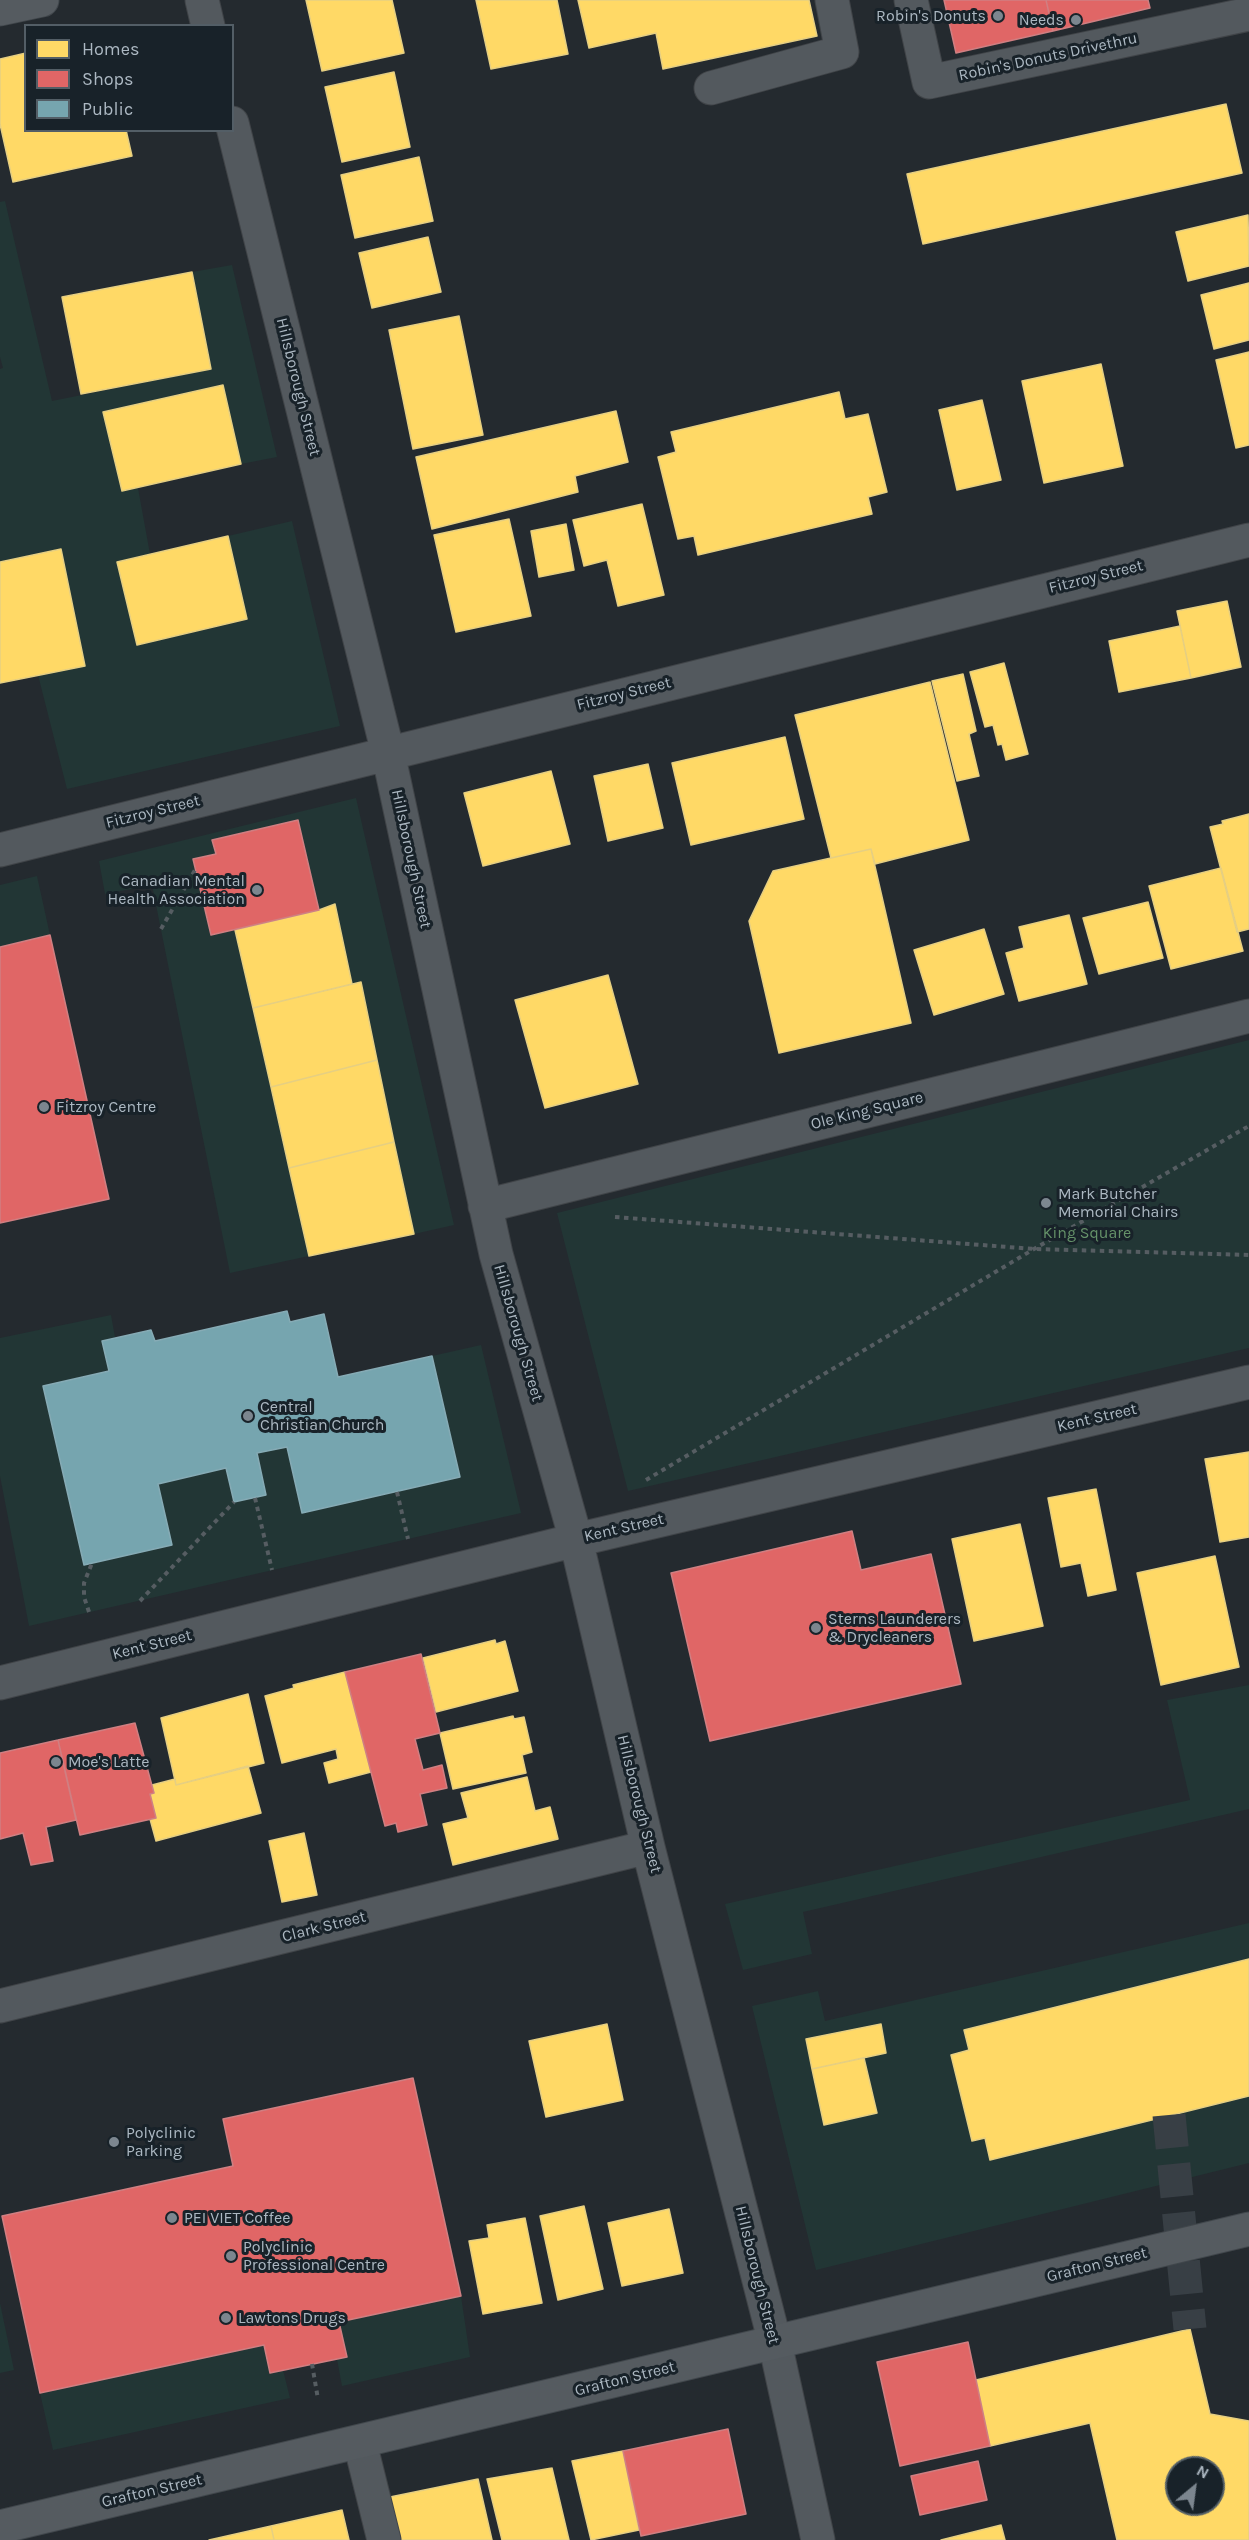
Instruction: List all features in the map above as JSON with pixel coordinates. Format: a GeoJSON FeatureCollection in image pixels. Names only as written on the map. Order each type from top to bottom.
{"type":"FeatureCollection","features":[{"type":"Feature","properties":{"kind":"main road"},"geometry":{"type":"LineString","coordinates":[[0,9],[42,0]]}},
{"type":"Feature","properties":{"kind":"main road","name":"Grafton Street"},"geometry":{"type":"LineString","coordinates":[[0,2527],[360,2443],[1249,2229]]}},
{"type":"Feature","properties":{"kind":"street"},"geometry":{"type":"LineString","coordinates":[[202,0],[208,24]]}},
{"type":"Feature","properties":{"kind":"street"},"geometry":{"type":"LineString","coordinates":[[711,88],[843,52],[832,0]]}},
{"type":"Feature","properties":{"kind":"street","name":"Robin's Donuts Drivethru"},"geometry":{"type":"LineString","coordinates":[[911,0],[929,82],[1249,14]]}},
{"type":"Feature","properties":{"kind":"street","name":"Hillsborough Street"},"geometry":{"type":"LineString","coordinates":[[234,131],[388,753],[496,1254],[576,1540],[648,1847],[775,2343],[818,2540]]}},
{"type":"Feature","properties":{"kind":"street","name":"Fitzroy Street"},"geometry":{"type":"LineString","coordinates":[[0,850],[1249,540]]}},
{"type":"Feature","properties":{"kind":"street","name":"Ole King Square"},"geometry":{"type":"LineString","coordinates":[[485,1206],[1249,1016]]}},
{"type":"Feature","properties":{"kind":"street","name":"Kent Street"},"geometry":{"type":"LineString","coordinates":[[0,1683],[576,1540],[1249,1382]]}},
{"type":"Feature","properties":{"kind":"street","name":"Clark Street"},"geometry":{"type":"LineString","coordinates":[[0,2006],[648,1847]]}},
{"type":"Feature","properties":{"kind":"street"},"geometry":{"type":"LineString","coordinates":[[360,2443],[384,2540]]}},
{"type":"Feature","properties":{"kind":"path"},"geometry":{"type":"LineString","coordinates":[[161,929],[195,870]]}},
{"type":"Feature","properties":{"kind":"path"},"geometry":{"type":"LineString","coordinates":[[638,1485],[1034,1249],[1249,1126]]}},
{"type":"Feature","properties":{"kind":"path"},"geometry":{"type":"LineString","coordinates":[[605,1217],[1034,1249],[1249,1255]]}},
{"type":"Feature","properties":{"kind":"path"},"geometry":{"type":"LineString","coordinates":[[397,1492],[408,1539]]}},
{"type":"Feature","properties":{"kind":"path"},"geometry":{"type":"LineString","coordinates":[[255,1498],[272,1570]]}},
{"type":"Feature","properties":{"kind":"path"},"geometry":{"type":"LineString","coordinates":[[140,1600],[234,1502]]}},
{"type":"Feature","properties":{"kind":"path"},"geometry":{"type":"LineString","coordinates":[[89,1612],[84,1597],[84,1583],[92,1563]]}},
{"type":"Feature","properties":{"kind":"path"},"geometry":{"type":"LineString","coordinates":[[312,2364],[318,2399]]}},
{"type":"Feature","properties":{"kind":"green space"},"geometry":{"type":"Polygon","coordinates":[[[5,201],[52,401],[211,369],[192,272],[232,265],[277,457],[241,464],[223,385],[104,412],[122,491],[138,488],[150,554],[117,562],[137,645],[247,620],[228,536],[292,521],[340,726],[67,789],[38,675],[84,666],[60,549],[0,562],[0,369],[3,368],[0,357],[0,202],[5,201]]]}},
{"type":"Feature","properties":{"kind":"green space"},"geometry":{"type":"Polygon","coordinates":[[[356,798],[454,1225],[414,1234],[360,982],[352,984],[335,904],[319,910],[298,820],[212,840],[216,854],[193,860],[211,935],[235,930],[309,1256],[230,1273],[152,885],[105,894],[99,861],[356,798]]]}},
{"type":"Feature","properties":{"kind":"green space"},"geometry":{"type":"Polygon","coordinates":[[[37,876],[50,935],[0,947],[0,885],[37,876]]]}},
{"type":"Feature","properties":{"kind":"green space","name":"King Square"},"geometry":{"type":"Polygon","coordinates":[[[1249,1040],[1249,1348],[628,1491],[557,1213],[1249,1040]]]}},
{"type":"Feature","properties":{"kind":"green space"},"geometry":{"type":"Polygon","coordinates":[[[111,1315],[115,1337],[102,1341],[109,1371],[43,1386],[84,1565],[171,1545],[158,1484],[226,1468],[234,1502],[266,1495],[257,1453],[287,1447],[302,1513],[460,1477],[432,1356],[481,1345],[521,1513],[29,1626],[0,1476],[0,1338],[111,1315]]]}},
{"type":"Feature","properties":{"kind":"green space"},"geometry":{"type":"Polygon","coordinates":[[[1249,1685],[1249,1809],[803,1912],[812,1954],[743,1970],[725,1904],[1190,1800],[1167,1700],[1249,1685]]]}},
{"type":"Feature","properties":{"kind":"green space"},"geometry":{"type":"Polygon","coordinates":[[[1249,1923],[1249,2163],[816,2270],[752,2006],[818,1991],[825,2021],[1249,1923]]]}},
{"type":"Feature","properties":{"kind":"green space"},"geometry":{"type":"Polygon","coordinates":[[[461,2296],[470,2357],[342,2386],[337,2359],[347,2356],[339,2322],[461,2296]]]}},
{"type":"Feature","properties":{"kind":"green space"},"geometry":{"type":"Polygon","coordinates":[[[0,2303],[14,2370],[0,2373],[0,2303]]]}},
{"type":"Feature","properties":{"kind":"green space"},"geometry":{"type":"Polygon","coordinates":[[[264,2345],[270,2372],[283,2370],[290,2398],[53,2450],[40,2393],[264,2345]]]}},
{"type":"Feature","properties":{"kind":"building: Homes"},"geometry":{"type":"Polygon","coordinates":[[[306,0],[392,0],[404,53],[322,71],[306,0]]]}},
{"type":"Feature","properties":{"kind":"building: Homes"},"geometry":{"type":"Polygon","coordinates":[[[476,0],[557,0],[568,54],[491,69],[476,0]]]}},
{"type":"Feature","properties":{"kind":"building: Homes"},"geometry":{"type":"Polygon","coordinates":[[[578,0],[809,0],[817,36],[663,69],[656,33],[589,48],[578,0]]]}},
{"type":"Feature","properties":{"kind":"building: Homes"},"geometry":{"type":"Polygon","coordinates":[[[24,53],[24,132],[126,132],[132,156],[13,182],[0,124],[0,59],[24,53]]]}},
{"type":"Feature","properties":{"kind":"building: Homes"},"geometry":{"type":"Polygon","coordinates":[[[394,72],[410,147],[342,162],[325,87],[394,72]]]}},
{"type":"Feature","properties":{"kind":"building: Homes"},"geometry":{"type":"Polygon","coordinates":[[[1226,104],[1242,173],[923,244],[907,174],[1226,104]]]}},
{"type":"Feature","properties":{"kind":"building: Homes"},"geometry":{"type":"Polygon","coordinates":[[[419,157],[433,221],[355,238],[341,175],[419,157]]]}},
{"type":"Feature","properties":{"kind":"building: Homes"},"geometry":{"type":"Polygon","coordinates":[[[1248,215],[1249,266],[1188,281],[1176,232],[1248,215]]]}},
{"type":"Feature","properties":{"kind":"building: Homes"},"geometry":{"type":"Polygon","coordinates":[[[428,237],[441,292],[372,308],[359,253],[428,237]]]}},
{"type":"Feature","properties":{"kind":"building: Homes"},"geometry":{"type":"Polygon","coordinates":[[[192,272],[211,369],[81,394],[62,297],[192,272]]]}},
{"type":"Feature","properties":{"kind":"building: Homes"},"geometry":{"type":"Polygon","coordinates":[[[1249,283],[1249,340],[1214,349],[1201,295],[1249,283]]]}},
{"type":"Feature","properties":{"kind":"building: Homes"},"geometry":{"type":"Polygon","coordinates":[[[459,316],[483,435],[413,449],[389,330],[459,316]]]}},
{"type":"Feature","properties":{"kind":"building: Homes"},"geometry":{"type":"Polygon","coordinates":[[[1249,352],[1249,445],[1236,448],[1216,360],[1249,352]]]}},
{"type":"Feature","properties":{"kind":"building: Homes"},"geometry":{"type":"Polygon","coordinates":[[[1101,364],[1123,466],[1044,483],[1022,381],[1101,364]]]}},
{"type":"Feature","properties":{"kind":"building: Homes"},"geometry":{"type":"Polygon","coordinates":[[[223,385],[241,464],[122,491],[103,412],[223,385]]]}},
{"type":"Feature","properties":{"kind":"building: Homes"},"geometry":{"type":"Polygon","coordinates":[[[839,392],[845,419],[868,414],[887,492],[868,497],[872,514],[698,555],[694,536],[678,539],[658,457],[676,452],[671,432],[839,392]]]}},
{"type":"Feature","properties":{"kind":"building: Homes"},"geometry":{"type":"Polygon","coordinates":[[[982,400],[1001,480],[957,490],[939,410],[982,400]]]}},
{"type":"Feature","properties":{"kind":"building: Homes"},"geometry":{"type":"Polygon","coordinates":[[[616,411],[628,462],[575,476],[578,492],[432,529],[416,457],[616,411]]]}},
{"type":"Feature","properties":{"kind":"building: Homes"},"geometry":{"type":"Polygon","coordinates":[[[642,504],[664,595],[618,606],[607,560],[584,566],[573,520],[642,504]]]}},
{"type":"Feature","properties":{"kind":"building: Homes"},"geometry":{"type":"Polygon","coordinates":[[[509,519],[531,616],[456,632],[434,535],[509,519]]]}},
{"type":"Feature","properties":{"kind":"building: Homes"},"geometry":{"type":"Polygon","coordinates":[[[566,524],[574,570],[539,577],[531,531],[566,524]]]}},
{"type":"Feature","properties":{"kind":"building: Homes"},"geometry":{"type":"Polygon","coordinates":[[[228,536],[247,619],[137,645],[117,562],[228,536]]]}},
{"type":"Feature","properties":{"kind":"building: Homes"},"geometry":{"type":"Polygon","coordinates":[[[61,549],[85,666],[0,683],[0,562],[61,549]]]}},
{"type":"Feature","properties":{"kind":"building: Homes"},"geometry":{"type":"Polygon","coordinates":[[[1227,601],[1241,667],[1191,678],[1177,611],[1227,601]]]}},
{"type":"Feature","properties":{"kind":"building: Homes"},"geometry":{"type":"Polygon","coordinates":[[[1180,626],[1191,678],[1119,692],[1109,641],[1180,626]]]}},
{"type":"Feature","properties":{"kind":"building: Homes"},"geometry":{"type":"Polygon","coordinates":[[[1004,663],[1028,754],[1006,760],[1002,744],[998,745],[993,725],[985,727],[970,672],[1004,663]]]}},
{"type":"Feature","properties":{"kind":"building: Homes"},"geometry":{"type":"Polygon","coordinates":[[[963,674],[976,731],[969,734],[979,776],[957,781],[932,681],[963,674]]]}},
{"type":"Feature","properties":{"kind":"building: Homes"},"geometry":{"type":"Polygon","coordinates":[[[930,682],[969,840],[875,864],[871,849],[831,858],[795,715],[930,682]]]}},
{"type":"Feature","properties":{"kind":"building: Homes"},"geometry":{"type":"Polygon","coordinates":[[[785,737],[804,819],[691,845],[672,763],[785,737]]]}},
{"type":"Feature","properties":{"kind":"building: Homes"},"geometry":{"type":"Polygon","coordinates":[[[648,764],[663,828],[608,841],[594,776],[648,764]]]}},
{"type":"Feature","properties":{"kind":"building: Homes"},"geometry":{"type":"Polygon","coordinates":[[[551,771],[570,844],[483,866],[464,793],[551,771]]]}},
{"type":"Feature","properties":{"kind":"building: Homes"},"geometry":{"type":"Polygon","coordinates":[[[1249,814],[1249,929],[1237,932],[1210,827],[1223,824],[1222,821],[1249,814]]]}},
{"type":"Feature","properties":{"kind":"building: Homes"},"geometry":{"type":"Polygon","coordinates":[[[871,849],[911,1023],[779,1053],[749,921],[773,871],[871,849]]]}},
{"type":"Feature","properties":{"kind":"building: Homes"},"geometry":{"type":"Polygon","coordinates":[[[1221,868],[1243,951],[1171,969],[1149,886],[1221,868]]]}},
{"type":"Feature","properties":{"kind":"building: Homes"},"geometry":{"type":"Polygon","coordinates":[[[1148,902],[1163,958],[1099,974],[1083,918],[1148,902]]]}},
{"type":"Feature","properties":{"kind":"building: Homes"},"geometry":{"type":"Polygon","coordinates":[[[335,904],[352,984],[253,1008],[235,930],[335,904]]]}},
{"type":"Feature","properties":{"kind":"building: Homes"},"geometry":{"type":"Polygon","coordinates":[[[1069,915],[1087,984],[1019,1001],[1006,953],[1024,948],[1019,927],[1069,915]]]}},
{"type":"Feature","properties":{"kind":"building: Homes"},"geometry":{"type":"Polygon","coordinates":[[[984,929],[1004,994],[934,1015],[914,950],[984,929]]]}},
{"type":"Feature","properties":{"kind":"building: Homes"},"geometry":{"type":"Polygon","coordinates":[[[608,975],[638,1084],[545,1108],[515,1000],[608,975]]]}},
{"type":"Feature","properties":{"kind":"building: Homes"},"geometry":{"type":"Polygon","coordinates":[[[361,982],[377,1060],[271,1087],[253,1008],[361,982]]]}},
{"type":"Feature","properties":{"kind":"building: Homes"},"geometry":{"type":"Polygon","coordinates":[[[377,1060],[394,1142],[289,1168],[271,1087],[377,1060]]]}},
{"type":"Feature","properties":{"kind":"building: Homes"},"geometry":{"type":"Polygon","coordinates":[[[394,1142],[414,1234],[309,1256],[289,1168],[394,1142]]]}},
{"type":"Feature","properties":{"kind":"building: Homes"},"geometry":{"type":"Polygon","coordinates":[[[1249,1452],[1249,1537],[1220,1542],[1205,1459],[1249,1452]]]}},
{"type":"Feature","properties":{"kind":"building: Homes"},"geometry":{"type":"Polygon","coordinates":[[[1096,1489],[1116,1590],[1088,1596],[1081,1563],[1061,1567],[1048,1498],[1096,1489]]]}},
{"type":"Feature","properties":{"kind":"building: Homes"},"geometry":{"type":"Polygon","coordinates":[[[1020,1524],[1043,1626],[974,1641],[952,1539],[1020,1524]]]}},
{"type":"Feature","properties":{"kind":"building: Homes"},"geometry":{"type":"Polygon","coordinates":[[[1215,1556],[1239,1667],[1161,1685],[1137,1573],[1215,1556]]]}},
{"type":"Feature","properties":{"kind":"building: Homes"},"geometry":{"type":"Polygon","coordinates":[[[495,1640],[496,1644],[505,1641],[518,1691],[436,1712],[423,1658],[495,1640]]]}},
{"type":"Feature","properties":{"kind":"building: Homes"},"geometry":{"type":"Polygon","coordinates":[[[345,1672],[371,1772],[329,1783],[324,1763],[338,1759],[336,1749],[282,1763],[265,1696],[294,1688],[293,1685],[345,1672]]]}},
{"type":"Feature","properties":{"kind":"building: Homes"},"geometry":{"type":"Polygon","coordinates":[[[248,1694],[264,1763],[176,1785],[161,1718],[248,1694]]]}},
{"type":"Feature","properties":{"kind":"building: Homes"},"geometry":{"type":"Polygon","coordinates":[[[513,1716],[514,1719],[524,1717],[532,1752],[522,1755],[526,1773],[453,1789],[440,1733],[513,1716]]]}},
{"type":"Feature","properties":{"kind":"building: Homes"},"geometry":{"type":"Polygon","coordinates":[[[248,1766],[261,1813],[156,1841],[150,1819],[156,1818],[150,1794],[154,1793],[152,1785],[175,1779],[176,1785],[248,1766]]]}},
{"type":"Feature","properties":{"kind":"building: Homes"},"geometry":{"type":"Polygon","coordinates":[[[527,1777],[535,1811],[550,1807],[558,1839],[453,1865],[443,1824],[468,1818],[461,1793],[527,1777]]]}},
{"type":"Feature","properties":{"kind":"building: Homes"},"geometry":{"type":"Polygon","coordinates":[[[304,1833],[317,1895],[282,1902],[269,1841],[304,1833]]]}},
{"type":"Feature","properties":{"kind":"building: Homes"},"geometry":{"type":"Polygon","coordinates":[[[1249,1959],[1249,2096],[990,2160],[985,2138],[972,2141],[951,2055],[969,2050],[964,2030],[1249,1959]]]}},
{"type":"Feature","properties":{"kind":"building: Homes"},"geometry":{"type":"Polygon","coordinates":[[[607,2024],[623,2100],[546,2117],[529,2041],[607,2024]]]}},
{"type":"Feature","properties":{"kind":"building: Homes"},"geometry":{"type":"Polygon","coordinates":[[[881,2024],[886,2053],[812,2069],[806,2039],[881,2024]]]}},
{"type":"Feature","properties":{"kind":"building: Homes"},"geometry":{"type":"Polygon","coordinates":[[[864,2058],[877,2113],[824,2125],[812,2069],[864,2058]]]}},
{"type":"Feature","properties":{"kind":"building: Homes"},"geometry":{"type":"Polygon","coordinates":[[[584,2206],[603,2289],[558,2300],[540,2216],[584,2206]]]}},
{"type":"Feature","properties":{"kind":"building: Homes"},"geometry":{"type":"Polygon","coordinates":[[[669,2209],[683,2273],[622,2286],[608,2223],[669,2209]]]}},
{"type":"Feature","properties":{"kind":"building: Homes"},"geometry":{"type":"Polygon","coordinates":[[[525,2218],[542,2303],[483,2314],[469,2241],[489,2238],[487,2225],[525,2218]]]}},
{"type":"Feature","properties":{"kind":"building: Homes"},"geometry":{"type":"Polygon","coordinates":[[[1190,2329],[1210,2414],[1249,2421],[1249,2540],[1117,2540],[1090,2423],[990,2446],[976,2380],[1190,2329]]]}},
{"type":"Feature","properties":{"kind":"building: Homes"},"geometry":{"type":"Polygon","coordinates":[[[623,2451],[639,2530],[591,2540],[572,2461],[623,2451]]]}},
{"type":"Feature","properties":{"kind":"building: Homes"},"geometry":{"type":"Polygon","coordinates":[[[552,2468],[569,2540],[502,2540],[487,2479],[552,2468]]]}},
{"type":"Feature","properties":{"kind":"building: Homes"},"geometry":{"type":"Polygon","coordinates":[[[478,2479],[492,2540],[401,2540],[390,2497],[478,2479]]]}},
{"type":"Feature","properties":{"kind":"building: Homes"},"geometry":{"type":"Polygon","coordinates":[[[342,2510],[349,2540],[274,2540],[271,2526],[342,2510]]]}},
{"type":"Feature","properties":{"kind":"building: Homes"},"geometry":{"type":"Polygon","coordinates":[[[1001,2525],[1005,2540],[941,2540],[1001,2525]]]}},
{"type":"Feature","properties":{"kind":"building: Homes"},"geometry":{"type":"Polygon","coordinates":[[[271,2526],[274,2540],[209,2540],[271,2526]]]}},
{"type":"Feature","properties":{"kind":"building: Shops","name":"Robin's Donuts"},"geometry":{"type":"Polygon","coordinates":[[[944,0],[1046,0],[1053,31],[956,53],[944,0]]]}},
{"type":"Feature","properties":{"kind":"building: Shops","name":"Needs"},"geometry":{"type":"Polygon","coordinates":[[[1046,0],[1148,0],[1150,8],[1053,31],[1046,0]]]}},
{"type":"Feature","properties":{"kind":"building: Shops","name":"Canadian Mental Health Association"},"geometry":{"type":"Polygon","coordinates":[[[298,820],[319,910],[211,935],[193,859],[216,854],[212,840],[298,820]]]}},
{"type":"Feature","properties":{"kind":"building: Shops","name":"Fitzroy Centre"},"geometry":{"type":"Polygon","coordinates":[[[50,935],[109,1199],[0,1223],[0,947],[50,935]]]}},
{"type":"Feature","properties":{"kind":"building: Shops","name":"Sterns Launderers & Drycleaners"},"geometry":{"type":"Polygon","coordinates":[[[852,1531],[861,1570],[931,1554],[961,1684],[710,1741],[671,1573],[852,1531]]]}},
{"type":"Feature","properties":{"kind":"building: Shops"},"geometry":{"type":"Polygon","coordinates":[[[421,1654],[440,1733],[415,1739],[423,1770],[442,1765],[447,1788],[420,1794],[427,1825],[398,1832],[396,1823],[385,1826],[345,1672],[421,1654]]]}},
{"type":"Feature","properties":{"kind":"building: Shops"},"geometry":{"type":"Polygon","coordinates":[[[135,1723],[154,1793],[150,1794],[156,1818],[80,1835],[58,1740],[135,1723]]]}},
{"type":"Feature","properties":{"kind":"building: Shops"},"geometry":{"type":"Polygon","coordinates":[[[58,1740],[76,1820],[46,1827],[53,1861],[31,1865],[23,1833],[0,1839],[0,1753],[58,1740]]]}},
{"type":"Feature","properties":{"kind":"building: Shops","name":"Polyclinic Professional Centre"},"geometry":{"type":"Polygon","coordinates":[[[413,2078],[461,2296],[339,2322],[347,2357],[270,2373],[264,2345],[40,2393],[2,2216],[233,2166],[223,2119],[413,2078]]]}},
{"type":"Feature","properties":{"kind":"building: Shops"},"geometry":{"type":"Polygon","coordinates":[[[968,2342],[990,2446],[900,2466],[877,2362],[968,2342]]]}},
{"type":"Feature","properties":{"kind":"building: Shops"},"geometry":{"type":"Polygon","coordinates":[[[728,2429],[746,2514],[641,2536],[623,2451],[728,2429]]]}},
{"type":"Feature","properties":{"kind":"building: Shops"},"geometry":{"type":"Polygon","coordinates":[[[978,2461],[987,2500],[920,2515],[911,2476],[978,2461]]]}},
{"type":"Feature","properties":{"kind":"building: Public","name":"Central Christian Church"},"geometry":{"type":"Polygon","coordinates":[[[287,1311],[290,1322],[324,1314],[338,1377],[432,1356],[460,1477],[302,1513],[287,1447],[257,1453],[266,1495],[234,1502],[226,1468],[158,1484],[172,1545],[84,1565],[43,1386],[109,1371],[102,1341],[151,1330],[155,1341],[287,1311]]]}},
{"type":"Feature","properties":{"kind":"tunnel"},"geometry":{"type":"LineString","coordinates":[[1169,2115],[1190,2329]]}},
{"type":"Feature","properties":{"kind":"place","name":"Robin's Donuts"},"geometry":{"type":"Point","coordinates":[998,16]}},
{"type":"Feature","properties":{"kind":"place","name":"Needs"},"geometry":{"type":"Point","coordinates":[1076,20]}},
{"type":"Feature","properties":{"kind":"place","name":"Canadian Mental Health Association"},"geometry":{"type":"Point","coordinates":[257,890]}},
{"type":"Feature","properties":{"kind":"place","name":"Fitzroy Centre"},"geometry":{"type":"Point","coordinates":[44,1107]}},
{"type":"Feature","properties":{"kind":"place","name":"Mark Butcher Memorial Chairs"},"geometry":{"type":"Point","coordinates":[1046,1203]}},
{"type":"Feature","properties":{"kind":"place","name":"Central Christian Church"},"geometry":{"type":"Point","coordinates":[248,1416]}},
{"type":"Feature","properties":{"kind":"place","name":"Sterns Launderers & Drycleaners"},"geometry":{"type":"Point","coordinates":[816,1628]}},
{"type":"Feature","properties":{"kind":"place","name":"Moe's Latte"},"geometry":{"type":"Point","coordinates":[56,1762]}},
{"type":"Feature","properties":{"kind":"place","name":"Polyclinic Parking"},"geometry":{"type":"Point","coordinates":[114,2142]}},
{"type":"Feature","properties":{"kind":"place","name":"PEI VIET Coffee"},"geometry":{"type":"Point","coordinates":[172,2218]}},
{"type":"Feature","properties":{"kind":"place","name":"Polyclinic Professional Centre"},"geometry":{"type":"Point","coordinates":[231,2256]}},
{"type":"Feature","properties":{"kind":"place","name":"Lawtons Drugs"},"geometry":{"type":"Point","coordinates":[226,2318]}}]}
